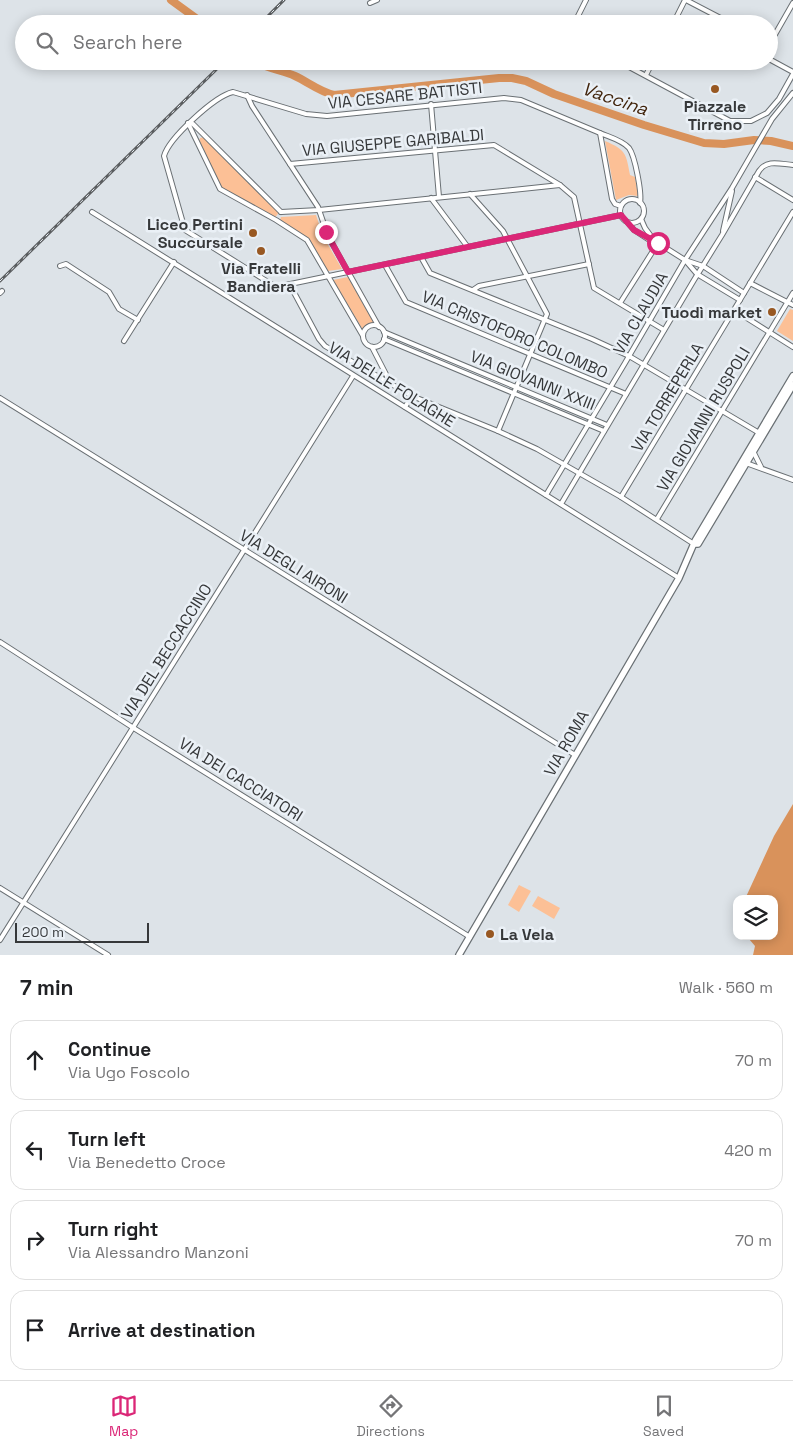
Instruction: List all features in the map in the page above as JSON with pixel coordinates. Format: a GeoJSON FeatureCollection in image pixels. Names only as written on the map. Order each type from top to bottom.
{"type":"FeatureCollection","features":[{"type":"Feature","properties":{"kind":"street"},"geometry":{"type":"LineString","coordinates":[[370,3],[377,0]]}},
{"type":"Feature","properties":{"kind":"street"},"geometry":{"type":"LineString","coordinates":[[578,15],[586,0]]}},
{"type":"Feature","properties":{"kind":"street"},"geometry":{"type":"LineString","coordinates":[[678,15],[686,0],[715,15]]}},
{"type":"Feature","properties":{"kind":"street"},"geometry":{"type":"LineString","coordinates":[[778,29],[793,3]]}},
{"type":"Feature","properties":{"kind":"street"},"geometry":{"type":"LineString","coordinates":[[636,70],[728,120],[751,121],[768,113],[779,99],[793,73],[778,64]]}},
{"type":"Feature","properties":{"kind":"street"},"geometry":{"type":"LineString","coordinates":[[646,75],[648,70]]}},
{"type":"Feature","properties":{"kind":"street","name":"VIA CESARE BATTISTI"},"geometry":{"type":"LineString","coordinates":[[188,123],[228,93],[237,92],[316,116],[512,98],[521,100],[624,144],[632,153],[641,194],[640,203]]}},
{"type":"Feature","properties":{"kind":"street"},"geometry":{"type":"LineString","coordinates":[[732,188],[775,113],[793,93]]}},
{"type":"Feature","properties":{"kind":"street"},"geometry":{"type":"LineString","coordinates":[[247,96],[319,210],[326,232],[384,332],[384,339],[381,344],[372,347]]}},
{"type":"Feature","properties":{"kind":"street"},"geometry":{"type":"LineString","coordinates":[[431,104],[439,197]]}},
{"type":"Feature","properties":{"kind":"street"},"geometry":{"type":"LineString","coordinates":[[188,123],[193,124],[281,212],[319,210],[560,185]]}},
{"type":"Feature","properties":{"kind":"street"},"geometry":{"type":"LineString","coordinates":[[188,123],[220,190],[276,220],[307,240],[363,336],[364,342],[372,347],[391,384]]}},
{"type":"Feature","properties":{"kind":"street"},"geometry":{"type":"LineString","coordinates":[[188,123],[164,156],[185,230],[270,285],[278,287],[621,215]]}},
{"type":"Feature","properties":{"kind":"street"},"geometry":{"type":"LineString","coordinates":[[600,133],[612,199],[615,204],[621,206]]}},
{"type":"Feature","properties":{"kind":"street","name":"VIA GIUSEPPE GARIBALDI"},"geometry":{"type":"LineString","coordinates":[[290,164],[494,144],[560,185],[574,197],[594,288],[664,330]]}},
{"type":"Feature","properties":{"kind":"street"},"geometry":{"type":"LineString","coordinates":[[793,165],[766,164],[755,177],[793,200]]}},
{"type":"Feature","properties":{"kind":"street","name":"VIA CLAUDIA"},"geometry":{"type":"LineString","coordinates":[[561,504],[755,177]]}},
{"type":"Feature","properties":{"kind":"street","name":"VIA CLAUDIA"},"geometry":{"type":"LineString","coordinates":[[722,235],[732,188]]}},
{"type":"Feature","properties":{"kind":"street","name":"VIA CLAUDIA"},"geometry":{"type":"LineString","coordinates":[[546,495],[630,356],[685,260],[732,188]]}},
{"type":"Feature","properties":{"kind":"street"},"geometry":{"type":"LineString","coordinates":[[470,194],[503,231],[547,314],[498,431]]}},
{"type":"Feature","properties":{"kind":"street"},"geometry":{"type":"LineString","coordinates":[[431,198],[468,246]]}},
{"type":"Feature","properties":{"kind":"street"},"geometry":{"type":"LineString","coordinates":[[621,206],[630,200],[640,203],[644,212],[641,219],[635,223],[628,223]]}},
{"type":"Feature","properties":{"kind":"street"},"geometry":{"type":"LineString","coordinates":[[621,206],[621,215],[635,231],[685,260],[702,266],[744,293]]}},
{"type":"Feature","properties":{"kind":"street","name":"VIA DELLE FOLAGHE"},"geometry":{"type":"LineString","coordinates":[[92,212],[679,578]]}},
{"type":"Feature","properties":{"kind":"street"},"geometry":{"type":"LineString","coordinates":[[276,220],[281,212]]}},
{"type":"Feature","properties":{"kind":"street"},"geometry":{"type":"LineString","coordinates":[[793,212],[750,283],[793,305]]}},
{"type":"Feature","properties":{"kind":"street"},"geometry":{"type":"LineString","coordinates":[[641,219],[645,228],[657,243]]}},
{"type":"Feature","properties":{"kind":"street"},"geometry":{"type":"LineString","coordinates":[[620,303],[657,243]]}},
{"type":"Feature","properties":{"kind":"street"},"geometry":{"type":"LineString","coordinates":[[421,257],[430,273],[630,356],[761,434]]}},
{"type":"Feature","properties":{"kind":"street"},"geometry":{"type":"LineString","coordinates":[[685,260],[697,274],[740,300]]}},
{"type":"Feature","properties":{"kind":"street"},"geometry":{"type":"LineString","coordinates":[[124,341],[174,262]]}},
{"type":"Feature","properties":{"kind":"street"},"geometry":{"type":"LineString","coordinates":[[60,266],[66,264],[110,292],[119,309],[138,320]]}},
{"type":"Feature","properties":{"kind":"street"},"geometry":{"type":"LineString","coordinates":[[473,290],[479,286],[589,264]]}},
{"type":"Feature","properties":{"kind":"street","name":"VIA CRISTOFORO COLOMBO"},"geometry":{"type":"LineString","coordinates":[[384,265],[406,302],[626,394]]}},
{"type":"Feature","properties":{"kind":"street","name":"VIA TORREPERLA"},"geometry":{"type":"LineString","coordinates":[[621,498],[750,283]]}},
{"type":"Feature","properties":{"kind":"street"},"geometry":{"type":"LineString","coordinates":[[290,285],[322,344],[412,396],[537,449],[657,519],[695,544]]}},
{"type":"Feature","properties":{"kind":"street"},"geometry":{"type":"LineString","coordinates":[[788,302],[793,294]]}},
{"type":"Feature","properties":{"kind":"street","name":"VIA GIOVANNI RUSPOLI"},"geometry":{"type":"LineString","coordinates":[[657,519],[788,302]]}},
{"type":"Feature","properties":{"kind":"street"},"geometry":{"type":"LineString","coordinates":[[734,310],[793,347]]}},
{"type":"Feature","properties":{"kind":"street"},"geometry":{"type":"LineString","coordinates":[[363,336],[368,326],[379,326]]}},
{"type":"Feature","properties":{"kind":"street","name":"VIA GIOVANNI XXIII"},"geometry":{"type":"LineString","coordinates":[[384,332],[607,425]]}},
{"type":"Feature","properties":{"kind":"street","name":"VIA GIOVANNI XXIII"},"geometry":{"type":"LineString","coordinates":[[384,339],[604,431]]}},
{"type":"Feature","properties":{"kind":"street","name":"VIA GIOVANNI XXIII"},"geometry":{"type":"LineString","coordinates":[[447,365],[450,359]]}},
{"type":"Feature","properties":{"kind":"street","name":"VIA DEL BECCACCINO"},"geometry":{"type":"LineString","coordinates":[[0,940],[353,376]]}},
{"type":"Feature","properties":{"kind":"street","name":"VIA ROMA"},"geometry":{"type":"LineString","coordinates":[[459,955],[679,578],[695,544],[699,542],[792,381]]}},
{"type":"Feature","properties":{"kind":"street"},"geometry":{"type":"LineString","coordinates":[[405,407],[412,396]]}},
{"type":"Feature","properties":{"kind":"street","name":"VIA DEGLI AIRONI"},"geometry":{"type":"LineString","coordinates":[[0,398],[576,755]]}},
{"type":"Feature","properties":{"kind":"street","name":"VIA ROMA"},"geometry":{"type":"LineString","coordinates":[[744,462],[753,451],[761,434]]}},
{"type":"Feature","properties":{"kind":"street"},"geometry":{"type":"LineString","coordinates":[[753,451],[761,467]]}},
{"type":"Feature","properties":{"kind":"street"},"geometry":{"type":"LineString","coordinates":[[744,462],[791,479],[793,472]]}},
{"type":"Feature","properties":{"kind":"street","name":"VIA DEI CACCIATORI"},"geometry":{"type":"LineString","coordinates":[[0,642],[132,727],[470,937]]}},
{"type":"Feature","properties":{"kind":"street"},"geometry":{"type":"LineString","coordinates":[[0,888],[108,955]]}},
{"type":"Feature","properties":{"kind":"shaded area"},"geometry":{"type":"Polygon","coordinates":[[[204,137],[279,212],[275,218],[223,190],[199,141],[200,138],[204,137]]]}},
{"type":"Feature","properties":{"kind":"shaded area"},"geometry":{"type":"Polygon","coordinates":[[[605,141],[624,153],[630,175],[635,177],[638,196],[629,195],[616,200],[605,141]]]}},
{"type":"Feature","properties":{"kind":"shaded area"},"geometry":{"type":"Polygon","coordinates":[[[316,215],[323,236],[342,269],[328,271],[309,240],[280,220],[281,217],[316,215]]]}},
{"type":"Feature","properties":{"kind":"shaded area"},"geometry":{"type":"Polygon","coordinates":[[[348,277],[374,323],[368,324],[363,330],[333,280],[348,277]]]}},
{"type":"Feature","properties":{"kind":"shaded area"},"geometry":{"type":"Polygon","coordinates":[[[790,309],[793,310],[793,341],[777,331],[790,309]]]}},
{"type":"Feature","properties":{"kind":"shaded area"},"geometry":{"type":"Polygon","coordinates":[[[793,804],[793,955],[753,955],[755,946],[750,940],[778,940],[778,895],[747,895],[774,836],[793,804]]]}},
{"type":"Feature","properties":{"kind":"shaded area"},"geometry":{"type":"Polygon","coordinates":[[[519,885],[531,891],[519,912],[508,905],[519,885]]]}},
{"type":"Feature","properties":{"kind":"shaded area"},"geometry":{"type":"Polygon","coordinates":[[[538,896],[560,908],[554,919],[532,906],[538,896]]]}},
{"type":"Feature","properties":{"kind":"waterway","name":"Vaccina"},"geometry":{"type":"LineString","coordinates":[[171,0],[192,15]]}},
{"type":"Feature","properties":{"kind":"waterway","name":"Vaccina"},"geometry":{"type":"LineString","coordinates":[[278,70],[334,95],[512,78],[526,81],[554,94],[644,125],[704,143],[724,144],[754,140],[771,141],[793,146]]}},
{"type":"Feature","properties":{"kind":"railway"},"geometry":{"type":"LineString","coordinates":[[269,15],[284,0]]}},
{"type":"Feature","properties":{"kind":"railway"},"geometry":{"type":"LineString","coordinates":[[0,281],[216,70]]}},
{"type":"Feature","properties":{"kind":"place","name":"Piazzale Tirreno"},"geometry":{"type":"Point","coordinates":[715,89]}},
{"type":"Feature","properties":{"kind":"place","name":"Liceo Pertini Succursale"},"geometry":{"type":"Point","coordinates":[253,233]}},
{"type":"Feature","properties":{"kind":"place","name":"Via Fratelli Bandiera"},"geometry":{"type":"Point","coordinates":[261,251]}},
{"type":"Feature","properties":{"kind":"place","name":"Tuodì market"},"geometry":{"type":"Point","coordinates":[772,312]}},
{"type":"Feature","properties":{"kind":"place","name":"La Vela"},"geometry":{"type":"Point","coordinates":[490,934]}},
{"type":"Feature","properties":{"kind":"route"},"geometry":{"type":"LineString","coordinates":[[326,232],[348,272],[621,215],[634,230],[651,241],[658,243]]}}]}
